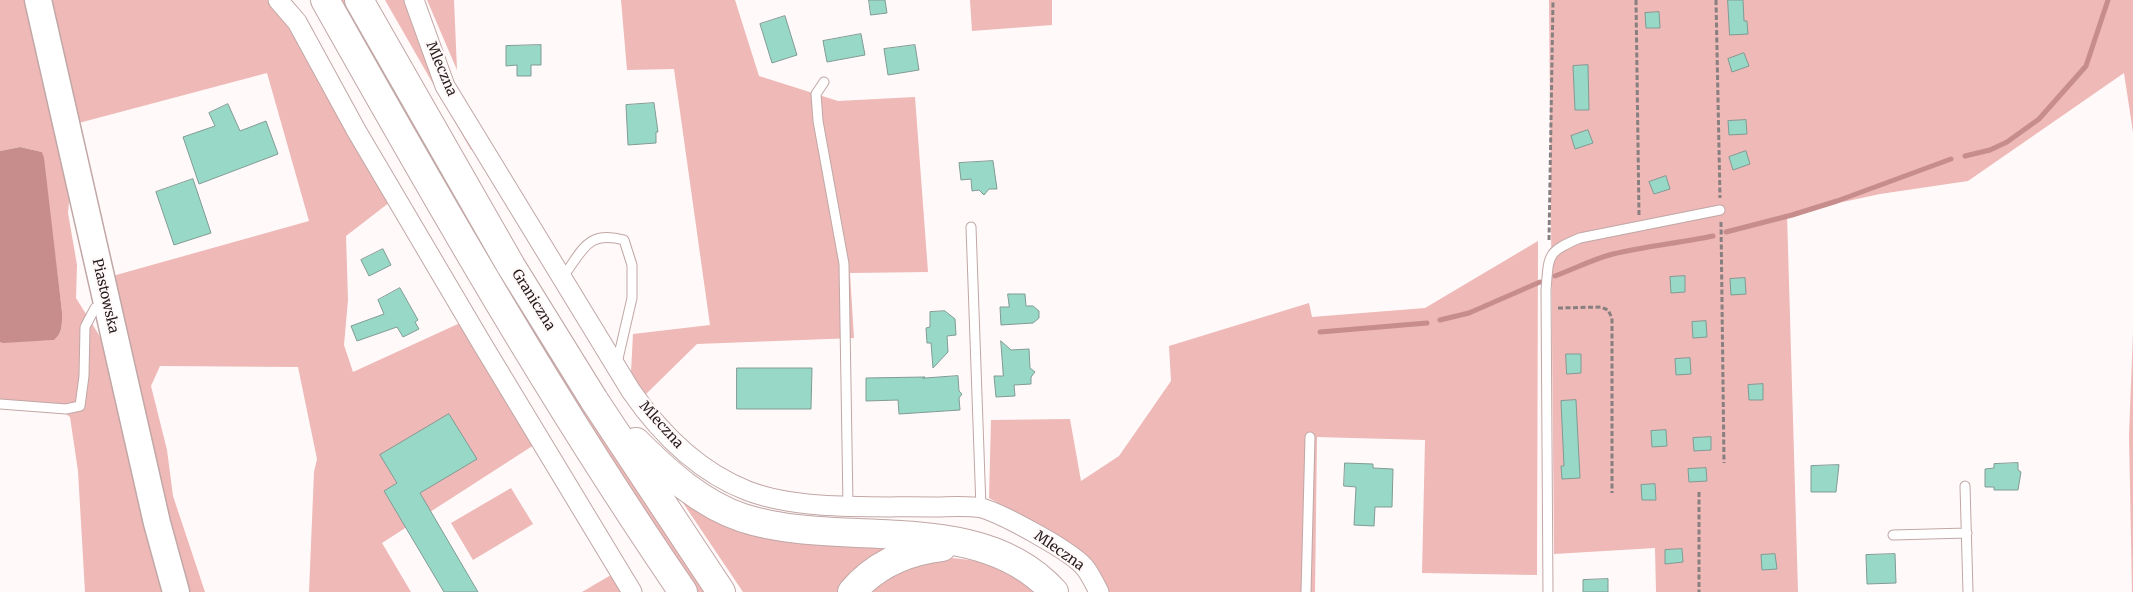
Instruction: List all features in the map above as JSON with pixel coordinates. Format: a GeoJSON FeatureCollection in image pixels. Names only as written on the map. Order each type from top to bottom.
{"type":"FeatureCollection","features":[{"type":"Feature","properties":{"kind":"highway"},"geometry":{"type":"LineString","coordinates":[[325,0],[474,260],[553,391],[683,592]]}},
{"type":"Feature","properties":{"kind":"highway","name":"Graniczna"},"geometry":{"type":"LineString","coordinates":[[359,0],[511,266],[594,400],[721,592]]}},
{"type":"Feature","properties":{"kind":"highway"},"geometry":{"type":"LineString","coordinates":[[594,400],[668,474],[719,508],[743,518],[789,529],[905,536],[992,550],[1022,564],[1054,592]]}},
{"type":"Feature","properties":{"kind":"highway"},"geometry":{"type":"LineString","coordinates":[[852,592],[873,572],[909,553],[955,546],[978,547]]}},
{"type":"Feature","properties":{"kind":"main road","name":"Piastowska"},"geometry":{"type":"LineString","coordinates":[[38,0],[157,523],[176,592]]}},
{"type":"Feature","properties":{"kind":"street"},"geometry":{"type":"LineString","coordinates":[[278,0],[296,22],[371,156],[632,592]]}},
{"type":"Feature","properties":{"kind":"street","name":"Mleczna"},"geometry":{"type":"LineString","coordinates":[[414,0],[445,86],[616,366],[647,414],[663,432],[703,467],[746,491],[771,498],[803,503],[981,508],[1043,537],[1086,567],[1099,592]]}},
{"type":"Feature","properties":{"kind":"lane"},"geometry":{"type":"LineString","coordinates":[[824,82],[816,94],[818,121],[844,264],[848,505]]}},
{"type":"Feature","properties":{"kind":"lane"},"geometry":{"type":"LineString","coordinates":[[1548,592],[1546,308],[1548,258],[1559,247],[1580,238],[1720,210]]}},
{"type":"Feature","properties":{"kind":"lane"},"geometry":{"type":"LineString","coordinates":[[971,227],[981,508]]}},
{"type":"Feature","properties":{"kind":"lane"},"geometry":{"type":"LineString","coordinates":[[562,278],[590,240],[607,235],[624,240],[632,265],[632,298],[616,366]]}},
{"type":"Feature","properties":{"kind":"lane"},"geometry":{"type":"LineString","coordinates":[[0,404],[66,409],[80,406],[84,376],[85,328],[95,308],[108,306]]}},
{"type":"Feature","properties":{"kind":"lane"},"geometry":{"type":"LineString","coordinates":[[1306,592],[1310,437]]}},
{"type":"Feature","properties":{"kind":"lane"},"geometry":{"type":"LineString","coordinates":[[1965,486],[1968,592]]}},
{"type":"Feature","properties":{"kind":"lane"},"geometry":{"type":"LineString","coordinates":[[1893,535],[1967,533]]}},
{"type":"Feature","properties":{"kind":"path"},"geometry":{"type":"LineString","coordinates":[[1548,258],[1553,0]]}},
{"type":"Feature","properties":{"kind":"path"},"geometry":{"type":"LineString","coordinates":[[1636,0],[1639,226]]}},
{"type":"Feature","properties":{"kind":"path"},"geometry":{"type":"LineString","coordinates":[[1716,0],[1724,464]]}},
{"type":"Feature","properties":{"kind":"path"},"geometry":{"type":"LineString","coordinates":[[1546,308],[1601,307],[1608,310],[1612,318],[1612,492]]}},
{"type":"Feature","properties":{"kind":"path"},"geometry":{"type":"LineString","coordinates":[[1699,492],[1699,592]]}},
{"type":"Feature","properties":{"kind":"shaded area"},"geometry":{"type":"Polygon","coordinates":[[[0,0],[28,0],[70,190],[68,213],[77,265],[76,298],[104,343],[166,592],[85,592],[78,471],[70,417],[51,403],[0,400],[0,342],[54,340],[62,324],[62,312],[42,152],[20,147],[0,151],[0,0]]]}},
{"type":"Feature","properties":{"kind":"shaded area"},"geometry":{"type":"Polygon","coordinates":[[[46,0],[269,0],[278,10],[390,202],[346,236],[348,300],[344,345],[353,372],[460,323],[537,443],[382,543],[411,592],[309,592],[314,472],[317,459],[298,367],[160,366],[151,386],[167,450],[173,496],[205,592],[188,592],[109,277],[309,221],[267,73],[75,124],[46,0]]]}},
{"type":"Feature","properties":{"kind":"shaded area"},"geometry":{"type":"Polygon","coordinates":[[[337,0],[348,0],[707,592],[696,592],[573,405],[337,0]]]}},
{"type":"Feature","properties":{"kind":"shaded area"},"geometry":{"type":"Polygon","coordinates":[[[385,0],[411,0],[477,145],[471,150],[385,0]]]}},
{"type":"Feature","properties":{"kind":"shaded area"},"geometry":{"type":"Polygon","coordinates":[[[427,0],[454,0],[457,70],[427,0]]]}},
{"type":"Feature","properties":{"kind":"shaded area"},"geometry":{"type":"Polygon","coordinates":[[[621,0],[735,0],[759,76],[838,101],[915,97],[928,272],[850,273],[854,338],[697,344],[645,395],[631,372],[633,334],[710,325],[674,69],[627,70],[621,0]]]}},
{"type":"Feature","properties":{"kind":"shaded area"},"geometry":{"type":"Polygon","coordinates":[[[970,0],[1052,0],[1052,25],[972,31],[970,0]]]}},
{"type":"Feature","properties":{"kind":"shaded area"},"geometry":{"type":"Polygon","coordinates":[[[1549,0],[2133,0],[2133,132],[2124,73],[1968,181],[1880,194],[1787,214],[1798,592],[1656,592],[1655,548],[1554,554],[1549,0]]]}},
{"type":"Feature","properties":{"kind":"shaded area"},"geometry":{"type":"Polygon","coordinates":[[[20,147],[42,152],[44,158],[62,324],[59,334],[54,340],[3,343],[0,342],[0,151],[20,147]]]}},
{"type":"Feature","properties":{"kind":"shaded area"},"geometry":{"type":"Polygon","coordinates":[[[1538,241],[1537,575],[1422,573],[1425,440],[1317,437],[1315,592],[1108,592],[1038,525],[989,498],[991,420],[1070,419],[1081,481],[1119,456],[1171,381],[1169,346],[1309,303],[1312,317],[1425,308],[1538,241]]]}},
{"type":"Feature","properties":{"kind":"shaded area"},"geometry":{"type":"Polygon","coordinates":[[[2133,333],[2133,592],[2132,592],[2129,435],[2133,333]]]}},
{"type":"Feature","properties":{"kind":"shaded area"},"geometry":{"type":"Polygon","coordinates":[[[511,488],[533,524],[473,560],[451,523],[511,488]]]}},
{"type":"Feature","properties":{"kind":"shaded area"},"geometry":{"type":"Polygon","coordinates":[[[679,497],[904,545],[839,592],[743,592],[679,497]]]}},
{"type":"Feature","properties":{"kind":"shaded area"},"geometry":{"type":"Polygon","coordinates":[[[942,557],[981,562],[1003,569],[1036,592],[867,592],[912,564],[942,557]]]}},
{"type":"Feature","properties":{"kind":"shaded area"},"geometry":{"type":"Polygon","coordinates":[[[616,572],[627,592],[582,592],[616,572]]]}},
{"type":"Feature","properties":{"kind":"building"},"geometry":{"type":"Polygon","coordinates":[[[869,0],[885,0],[887,13],[871,15],[869,0]]]}},
{"type":"Feature","properties":{"kind":"building"},"geometry":{"type":"Polygon","coordinates":[[[1728,0],[1743,0],[1744,21],[1747,21],[1748,34],[1730,35],[1728,0]]]}},
{"type":"Feature","properties":{"kind":"building"},"geometry":{"type":"Polygon","coordinates":[[[1659,12],[1660,28],[1646,28],[1645,13],[1659,12]]]}},
{"type":"Feature","properties":{"kind":"building"},"geometry":{"type":"Polygon","coordinates":[[[785,16],[797,55],[772,63],[760,24],[785,16]]]}},
{"type":"Feature","properties":{"kind":"building"},"geometry":{"type":"Polygon","coordinates":[[[861,34],[865,55],[827,62],[823,41],[861,34]]]}},
{"type":"Feature","properties":{"kind":"building"},"geometry":{"type":"Polygon","coordinates":[[[541,45],[541,65],[531,65],[531,76],[517,76],[517,65],[506,66],[506,46],[541,45]]]}},
{"type":"Feature","properties":{"kind":"building"},"geometry":{"type":"Polygon","coordinates":[[[915,45],[919,70],[888,75],[884,49],[915,45]]]}},
{"type":"Feature","properties":{"kind":"building"},"geometry":{"type":"Polygon","coordinates":[[[1744,53],[1749,66],[1732,72],[1728,59],[1744,53]]]}},
{"type":"Feature","properties":{"kind":"building"},"geometry":{"type":"Polygon","coordinates":[[[1588,65],[1589,110],[1575,110],[1573,66],[1588,65]]]}},
{"type":"Feature","properties":{"kind":"building"},"geometry":{"type":"Polygon","coordinates":[[[654,103],[658,132],[656,132],[656,143],[628,145],[626,105],[654,103]]]}},
{"type":"Feature","properties":{"kind":"building"},"geometry":{"type":"Polygon","coordinates":[[[228,104],[240,131],[266,121],[278,154],[199,184],[183,137],[215,126],[209,113],[228,104]]]}},
{"type":"Feature","properties":{"kind":"building"},"geometry":{"type":"Polygon","coordinates":[[[1746,120],[1747,134],[1729,135],[1728,121],[1746,120]]]}},
{"type":"Feature","properties":{"kind":"building"},"geometry":{"type":"Polygon","coordinates":[[[1588,130],[1593,143],[1575,149],[1571,136],[1588,130]]]}},
{"type":"Feature","properties":{"kind":"building"},"geometry":{"type":"Polygon","coordinates":[[[1746,151],[1750,164],[1733,170],[1729,157],[1746,151]]]}},
{"type":"Feature","properties":{"kind":"building"},"geometry":{"type":"Polygon","coordinates":[[[993,161],[997,189],[989,189],[984,195],[979,190],[972,191],[971,179],[961,180],[959,163],[993,161]]]}},
{"type":"Feature","properties":{"kind":"building"},"geometry":{"type":"Polygon","coordinates":[[[1666,176],[1670,189],[1654,194],[1649,182],[1666,176]]]}},
{"type":"Feature","properties":{"kind":"building"},"geometry":{"type":"Polygon","coordinates":[[[193,179],[211,233],[174,245],[156,192],[193,179]]]}},
{"type":"Feature","properties":{"kind":"building"},"geometry":{"type":"Polygon","coordinates":[[[383,249],[391,265],[369,276],[361,260],[383,249]]]}},
{"type":"Feature","properties":{"kind":"building"},"geometry":{"type":"Polygon","coordinates":[[[1685,276],[1685,292],[1671,293],[1670,277],[1685,276]]]}},
{"type":"Feature","properties":{"kind":"building"},"geometry":{"type":"Polygon","coordinates":[[[1745,278],[1746,294],[1731,295],[1730,279],[1745,278]]]}},
{"type":"Feature","properties":{"kind":"building"},"geometry":{"type":"Polygon","coordinates":[[[400,288],[418,320],[415,322],[419,329],[403,337],[397,327],[357,341],[351,326],[384,314],[378,300],[400,288]]]}},
{"type":"Feature","properties":{"kind":"building"},"geometry":{"type":"Polygon","coordinates":[[[1008,294],[1025,294],[1026,306],[1033,306],[1039,311],[1039,318],[1033,323],[1001,325],[1000,307],[1009,307],[1008,294]]]}},
{"type":"Feature","properties":{"kind":"building"},"geometry":{"type":"Polygon","coordinates":[[[945,311],[955,319],[956,335],[947,336],[948,352],[933,368],[931,343],[927,343],[926,328],[930,327],[930,312],[945,311]]]}},
{"type":"Feature","properties":{"kind":"building"},"geometry":{"type":"Polygon","coordinates":[[[1706,321],[1707,337],[1693,338],[1692,322],[1706,321]]]}},
{"type":"Feature","properties":{"kind":"building"},"geometry":{"type":"Polygon","coordinates":[[[1001,341],[1011,350],[1029,349],[1030,368],[1035,372],[1031,377],[1031,384],[1014,385],[1015,396],[996,397],[994,376],[1003,376],[1001,341]]]}},
{"type":"Feature","properties":{"kind":"building"},"geometry":{"type":"Polygon","coordinates":[[[1566,354],[1581,354],[1581,373],[1567,374],[1566,354]]]}},
{"type":"Feature","properties":{"kind":"building"},"geometry":{"type":"Polygon","coordinates":[[[1690,358],[1691,374],[1676,375],[1675,359],[1690,358]]]}},
{"type":"Feature","properties":{"kind":"building"},"geometry":{"type":"Polygon","coordinates":[[[737,368],[812,368],[811,409],[737,409],[737,368]]]}},
{"type":"Feature","properties":{"kind":"building"},"geometry":{"type":"Polygon","coordinates":[[[958,376],[959,391],[962,394],[959,398],[960,410],[899,414],[898,400],[866,401],[866,378],[958,376]]]}},
{"type":"Feature","properties":{"kind":"building"},"geometry":{"type":"Polygon","coordinates":[[[1763,384],[1763,400],[1749,400],[1748,385],[1763,384]]]}},
{"type":"Feature","properties":{"kind":"building"},"geometry":{"type":"Polygon","coordinates":[[[1576,400],[1580,478],[1562,479],[1561,466],[1564,466],[1561,401],[1576,400]]]}},
{"type":"Feature","properties":{"kind":"building"},"geometry":{"type":"Polygon","coordinates":[[[449,414],[477,459],[420,493],[478,592],[444,592],[384,491],[397,483],[380,455],[449,414]]]}},
{"type":"Feature","properties":{"kind":"building"},"geometry":{"type":"Polygon","coordinates":[[[1666,430],[1667,446],[1652,447],[1651,431],[1666,430]]]}},
{"type":"Feature","properties":{"kind":"building"},"geometry":{"type":"Polygon","coordinates":[[[1711,437],[1711,450],[1694,451],[1693,438],[1711,437]]]}},
{"type":"Feature","properties":{"kind":"building"},"geometry":{"type":"Polygon","coordinates":[[[1345,463],[1373,464],[1373,468],[1393,469],[1392,507],[1375,507],[1374,526],[1354,525],[1356,487],[1344,486],[1345,463]]]}},
{"type":"Feature","properties":{"kind":"building"},"geometry":{"type":"Polygon","coordinates":[[[2018,463],[2018,470],[2021,472],[2018,490],[1994,490],[1994,487],[1985,487],[1985,469],[1994,468],[1994,464],[2018,463]]]}},
{"type":"Feature","properties":{"kind":"building"},"geometry":{"type":"Polygon","coordinates":[[[1839,465],[1836,492],[1811,492],[1811,466],[1839,465]]]}},
{"type":"Feature","properties":{"kind":"building"},"geometry":{"type":"Polygon","coordinates":[[[1706,468],[1707,481],[1689,482],[1688,469],[1706,468]]]}},
{"type":"Feature","properties":{"kind":"building"},"geometry":{"type":"Polygon","coordinates":[[[1655,484],[1656,500],[1642,500],[1641,485],[1655,484]]]}},
{"type":"Feature","properties":{"kind":"building"},"geometry":{"type":"Polygon","coordinates":[[[1682,549],[1683,562],[1665,564],[1665,550],[1682,549]]]}},
{"type":"Feature","properties":{"kind":"building"},"geometry":{"type":"Polygon","coordinates":[[[1775,554],[1777,569],[1762,570],[1761,555],[1775,554]]]}},
{"type":"Feature","properties":{"kind":"building"},"geometry":{"type":"Polygon","coordinates":[[[1895,554],[1896,583],[1867,584],[1866,555],[1895,554]]]}},
{"type":"Feature","properties":{"kind":"building"},"geometry":{"type":"Polygon","coordinates":[[[1608,579],[1608,592],[1583,592],[1583,580],[1608,579]]]}},
{"type":"Feature","properties":{"kind":"waterway"},"geometry":{"type":"LineString","coordinates":[[1965,156],[1990,150],[2007,142],[2039,119],[2086,66],[2108,0]]}},
{"type":"Feature","properties":{"kind":"waterway"},"geometry":{"type":"LineString","coordinates":[[1726,232],[1837,201],[1951,159]]}},
{"type":"Feature","properties":{"kind":"waterway"},"geometry":{"type":"LineString","coordinates":[[1555,276],[1613,254],[1713,236]]}},
{"type":"Feature","properties":{"kind":"waterway"},"geometry":{"type":"LineString","coordinates":[[1440,320],[1469,313],[1540,282]]}},
{"type":"Feature","properties":{"kind":"waterway"},"geometry":{"type":"LineString","coordinates":[[1320,332],[1427,323]]}}]}
